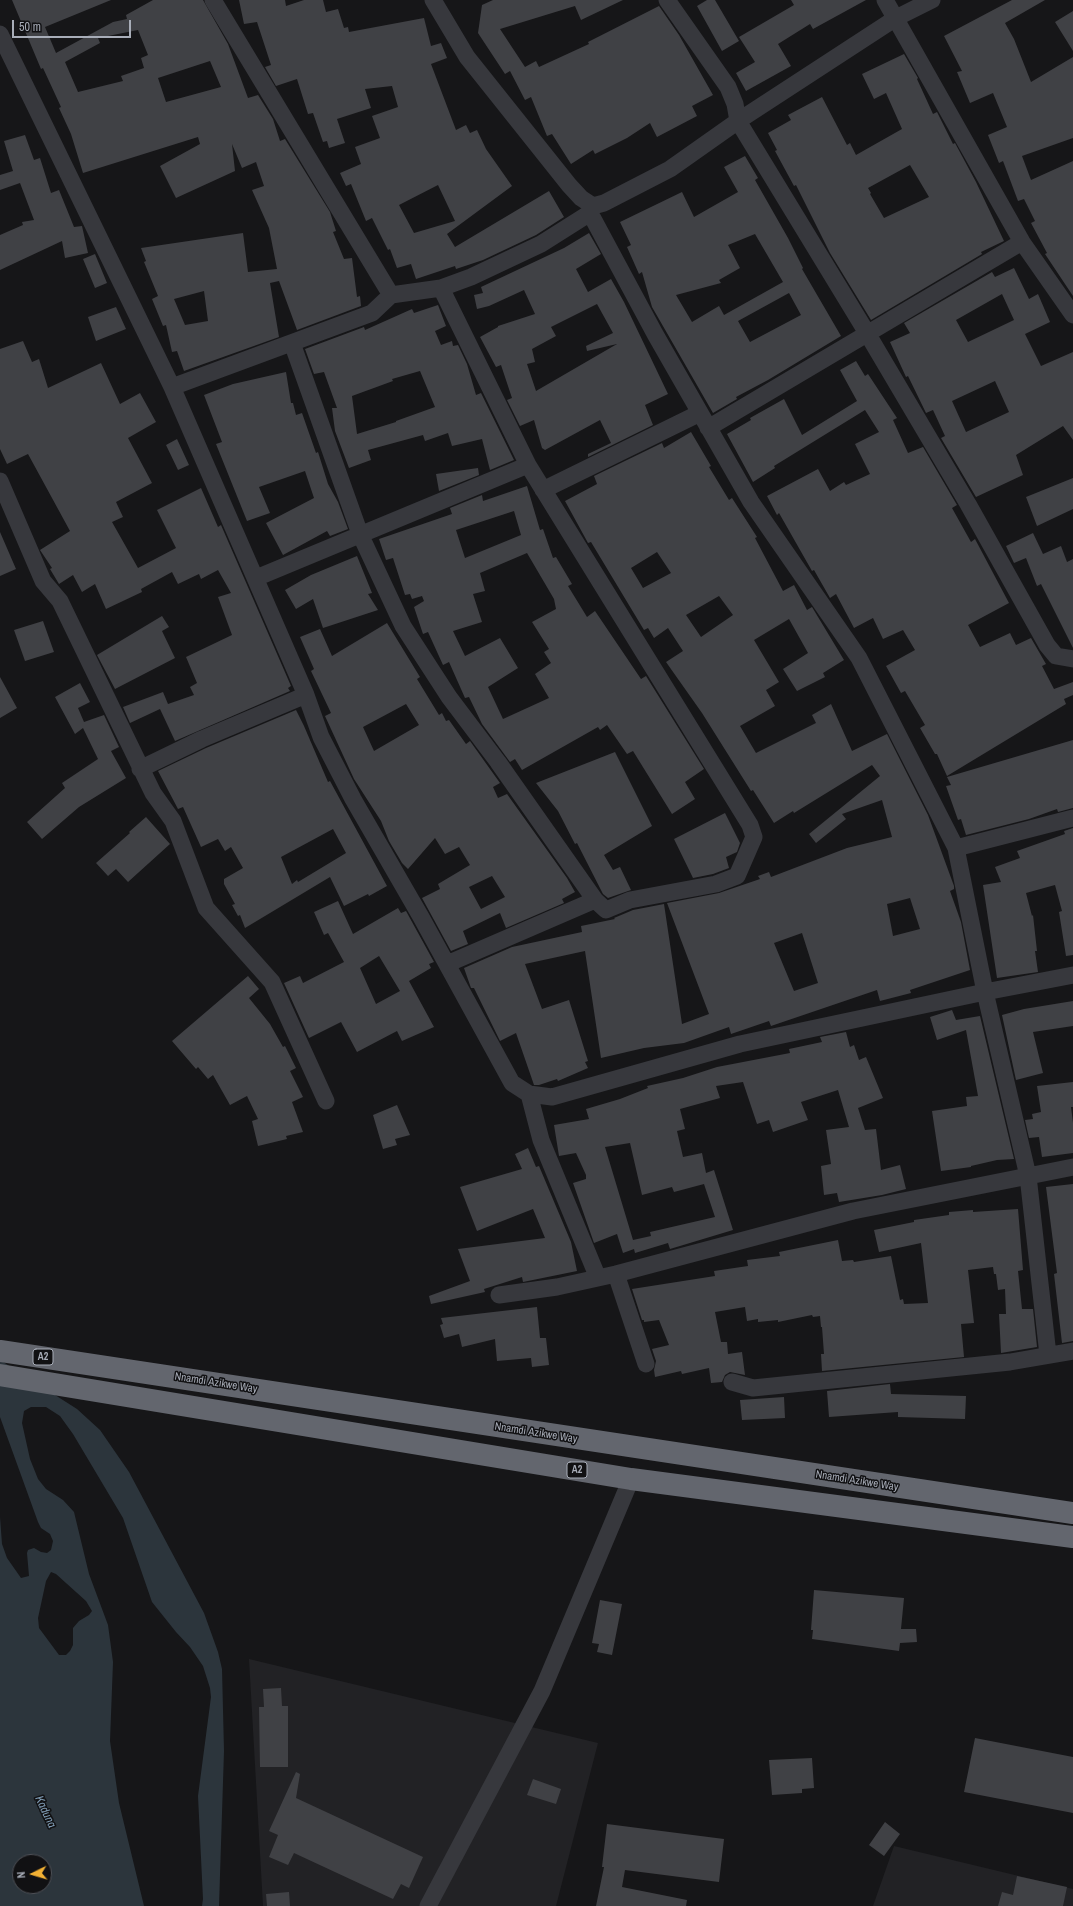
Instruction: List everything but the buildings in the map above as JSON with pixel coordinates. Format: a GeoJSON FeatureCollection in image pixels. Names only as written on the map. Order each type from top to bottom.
{"type":"FeatureCollection","features":[{"type":"Feature","properties":{"kind":"highway","name":"Nnamdi Azikwe Way"},"geometry":{"type":"LineString","coordinates":[[0,1351],[548,1435],[1073,1513]]}},
{"type":"Feature","properties":{"kind":"highway","name":"A2"},"geometry":{"type":"LineString","coordinates":[[0,1375],[631,1479],[1073,1537]]}},
{"type":"Feature","properties":{"kind":"street"},"geometry":{"type":"LineString","coordinates":[[213,0],[391,295]]}},
{"type":"Feature","properties":{"kind":"street"},"geometry":{"type":"LineString","coordinates":[[433,0],[467,57],[569,185],[591,210],[654,334],[751,502],[859,658],[956,848],[985,992],[1028,1176],[1048,1355]]}},
{"type":"Feature","properties":{"kind":"street"},"geometry":{"type":"LineString","coordinates":[[667,0],[728,87],[735,104],[738,121],[867,333],[968,504],[1047,645],[1056,656],[1073,659]]}},
{"type":"Feature","properties":{"kind":"street"},"geometry":{"type":"LineString","coordinates":[[885,0],[1022,242],[1073,315]]}},
{"type":"Feature","properties":{"kind":"street"},"geometry":{"type":"LineString","coordinates":[[172,387],[372,313],[391,295],[441,288],[471,277],[542,244],[591,210],[670,169],[738,121],[896,18],[932,0]]}},
{"type":"Feature","properties":{"kind":"street"},"geometry":{"type":"LineString","coordinates":[[1,38],[172,387],[306,694],[321,737],[349,792],[512,1082],[529,1094],[552,1097],[740,1044],[985,992],[1073,975]]}},
{"type":"Feature","properties":{"kind":"street"},"geometry":{"type":"LineString","coordinates":[[543,490],[704,420],[867,333],[1022,242]]}},
{"type":"Feature","properties":{"kind":"street"},"geometry":{"type":"LineString","coordinates":[[292,343],[360,534],[403,626],[449,697],[498,762],[595,900],[606,910],[630,900],[716,884],[737,876],[754,837],[750,825],[528,465],[441,288]]}},
{"type":"Feature","properties":{"kind":"street"},"geometry":{"type":"LineString","coordinates":[[256,578],[528,465]]}},
{"type":"Feature","properties":{"kind":"street"},"geometry":{"type":"LineString","coordinates":[[0,481],[43,581],[60,601],[140,769],[153,794],[173,821],[206,908],[272,982],[326,1101]]}},
{"type":"Feature","properties":{"kind":"street"},"geometry":{"type":"LineString","coordinates":[[140,769],[202,739],[306,694]]}},
{"type":"Feature","properties":{"kind":"street"},"geometry":{"type":"LineString","coordinates":[[956,848],[1073,818]]}},
{"type":"Feature","properties":{"kind":"street"},"geometry":{"type":"LineString","coordinates":[[447,964],[595,900]]}},
{"type":"Feature","properties":{"kind":"street"},"geometry":{"type":"LineString","coordinates":[[529,1094],[541,1140],[598,1278]]}},
{"type":"Feature","properties":{"kind":"street"},"geometry":{"type":"LineString","coordinates":[[499,1295],[557,1287],[616,1274],[853,1211],[1073,1167]]}},
{"type":"Feature","properties":{"kind":"street"},"geometry":{"type":"LineString","coordinates":[[616,1274],[646,1364]]}},
{"type":"Feature","properties":{"kind":"street"},"geometry":{"type":"LineString","coordinates":[[732,1382],[753,1388],[1010,1362],[1073,1351]]}},
{"type":"Feature","properties":{"kind":"street"},"geometry":{"type":"LineString","coordinates":[[428,1906],[542,1691],[631,1479]]}},
{"type":"Feature","properties":{"kind":"shaded area"},"geometry":{"type":"Polygon","coordinates":[[[249,1659],[598,1743],[556,1906],[263,1906],[249,1659]]]}},
{"type":"Feature","properties":{"kind":"shaded area"},"geometry":{"type":"Polygon","coordinates":[[[894,1846],[1073,1889],[1073,1906],[873,1906],[894,1846]]]}},
{"type":"Feature","properties":{"kind":"water","name":"Kaduna"},"geometry":{"type":"Polygon","coordinates":[[[0,1360],[77,1409],[100,1430],[129,1472],[204,1613],[218,1652],[222,1669],[224,1751],[219,1906],[202,1906],[203,1899],[198,1796],[211,1697],[210,1688],[203,1666],[190,1647],[152,1602],[123,1518],[73,1434],[60,1416],[46,1407],[31,1407],[24,1411],[22,1423],[30,1459],[38,1479],[46,1489],[63,1500],[74,1512],[89,1574],[108,1625],[113,1662],[110,1741],[119,1803],[144,1906],[0,1906],[0,1517],[2,1544],[7,1558],[21,1578],[29,1576],[28,1550],[34,1548],[41,1552],[47,1553],[51,1550],[53,1541],[50,1534],[41,1528],[0,1417],[0,1360]],[[51,1572],[46,1581],[38,1618],[39,1628],[59,1655],[66,1655],[73,1645],[73,1628],[79,1621],[89,1615],[92,1611],[86,1601],[56,1574],[51,1572]]]}}]}
